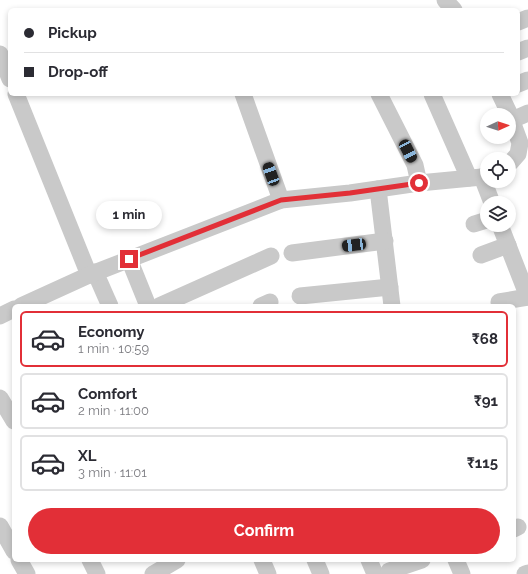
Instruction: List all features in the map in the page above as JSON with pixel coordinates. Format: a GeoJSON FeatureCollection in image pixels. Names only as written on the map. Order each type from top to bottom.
{"type":"FeatureCollection","features":[{"type":"Feature","properties":{"kind":"street"},"geometry":{"type":"LineString","coordinates":[[446,0],[452,8]]}},
{"type":"Feature","properties":{"kind":"street"},"geometry":{"type":"LineString","coordinates":[[0,54],[8,74]]}},
{"type":"Feature","properties":{"kind":"street"},"geometry":{"type":"LineString","coordinates":[[17,96],[92,274],[109,304]]}},
{"type":"Feature","properties":{"kind":"street"},"geometry":{"type":"LineString","coordinates":[[244,96],[281,200]]}},
{"type":"Feature","properties":{"kind":"street"},"geometry":{"type":"LineString","coordinates":[[380,96],[415,165],[419,183]]}},
{"type":"Feature","properties":{"kind":"street"},"geometry":{"type":"LineString","coordinates":[[433,96],[479,176],[489,196]]}},
{"type":"Feature","properties":{"kind":"street"},"geometry":{"type":"LineString","coordinates":[[501,96],[506,108]]}},
{"type":"Feature","properties":{"kind":"street"},"geometry":{"type":"LineString","coordinates":[[516,118],[528,112]]}},
{"type":"Feature","properties":{"kind":"street"},"geometry":{"type":"LineString","coordinates":[[516,127],[524,142],[516,156]]}},
{"type":"Feature","properties":{"kind":"street"},"geometry":{"type":"LineString","coordinates":[[25,304],[92,274],[281,200],[350,193],[479,176]]}},
{"type":"Feature","properties":{"kind":"street"},"geometry":{"type":"LineString","coordinates":[[378,189],[392,304]]}},
{"type":"Feature","properties":{"kind":"street"},"geometry":{"type":"LineString","coordinates":[[499,302],[528,297],[524,277],[503,232]]}},
{"type":"Feature","properties":{"kind":"street"},"geometry":{"type":"LineString","coordinates":[[292,253],[385,241]]}},
{"type":"Feature","properties":{"kind":"street"},"geometry":{"type":"LineString","coordinates":[[481,256],[508,245]]}},
{"type":"Feature","properties":{"kind":"street"},"geometry":{"type":"LineString","coordinates":[[163,304],[271,256]]}},
{"type":"Feature","properties":{"kind":"street"},"geometry":{"type":"LineString","coordinates":[[129,259],[147,304]]}},
{"type":"Feature","properties":{"kind":"street"},"geometry":{"type":"LineString","coordinates":[[300,296],[390,288]]}},
{"type":"Feature","properties":{"kind":"street"},"geometry":{"type":"LineString","coordinates":[[0,316],[12,310]]}},
{"type":"Feature","properties":{"kind":"street"},"geometry":{"type":"LineString","coordinates":[[0,398],[12,418]]}},
{"type":"Feature","properties":{"kind":"street"},"geometry":{"type":"LineString","coordinates":[[0,526],[12,547]]}},
{"type":"Feature","properties":{"kind":"street"},"geometry":{"type":"LineString","coordinates":[[20,562],[27,574]]}},
{"type":"Feature","properties":{"kind":"street"},"geometry":{"type":"LineString","coordinates":[[152,574],[173,562]]}},
{"type":"Feature","properties":{"kind":"street"},"geometry":{"type":"LineString","coordinates":[[263,562],[268,574]]}},
{"type":"Feature","properties":{"kind":"street"},"geometry":{"type":"LineString","coordinates":[[316,562],[321,574]]}},
{"type":"Feature","properties":{"kind":"street"},"geometry":{"type":"LineString","coordinates":[[371,562],[382,573],[416,562]]}},
{"type":"Feature","properties":{"kind":"street"},"geometry":{"type":"LineString","coordinates":[[457,562],[462,574]]}},
{"type":"Feature","properties":{"kind":"route"},"geometry":{"type":"LineString","coordinates":[[129,259],[281,200],[350,193],[419,183]]}}]}
